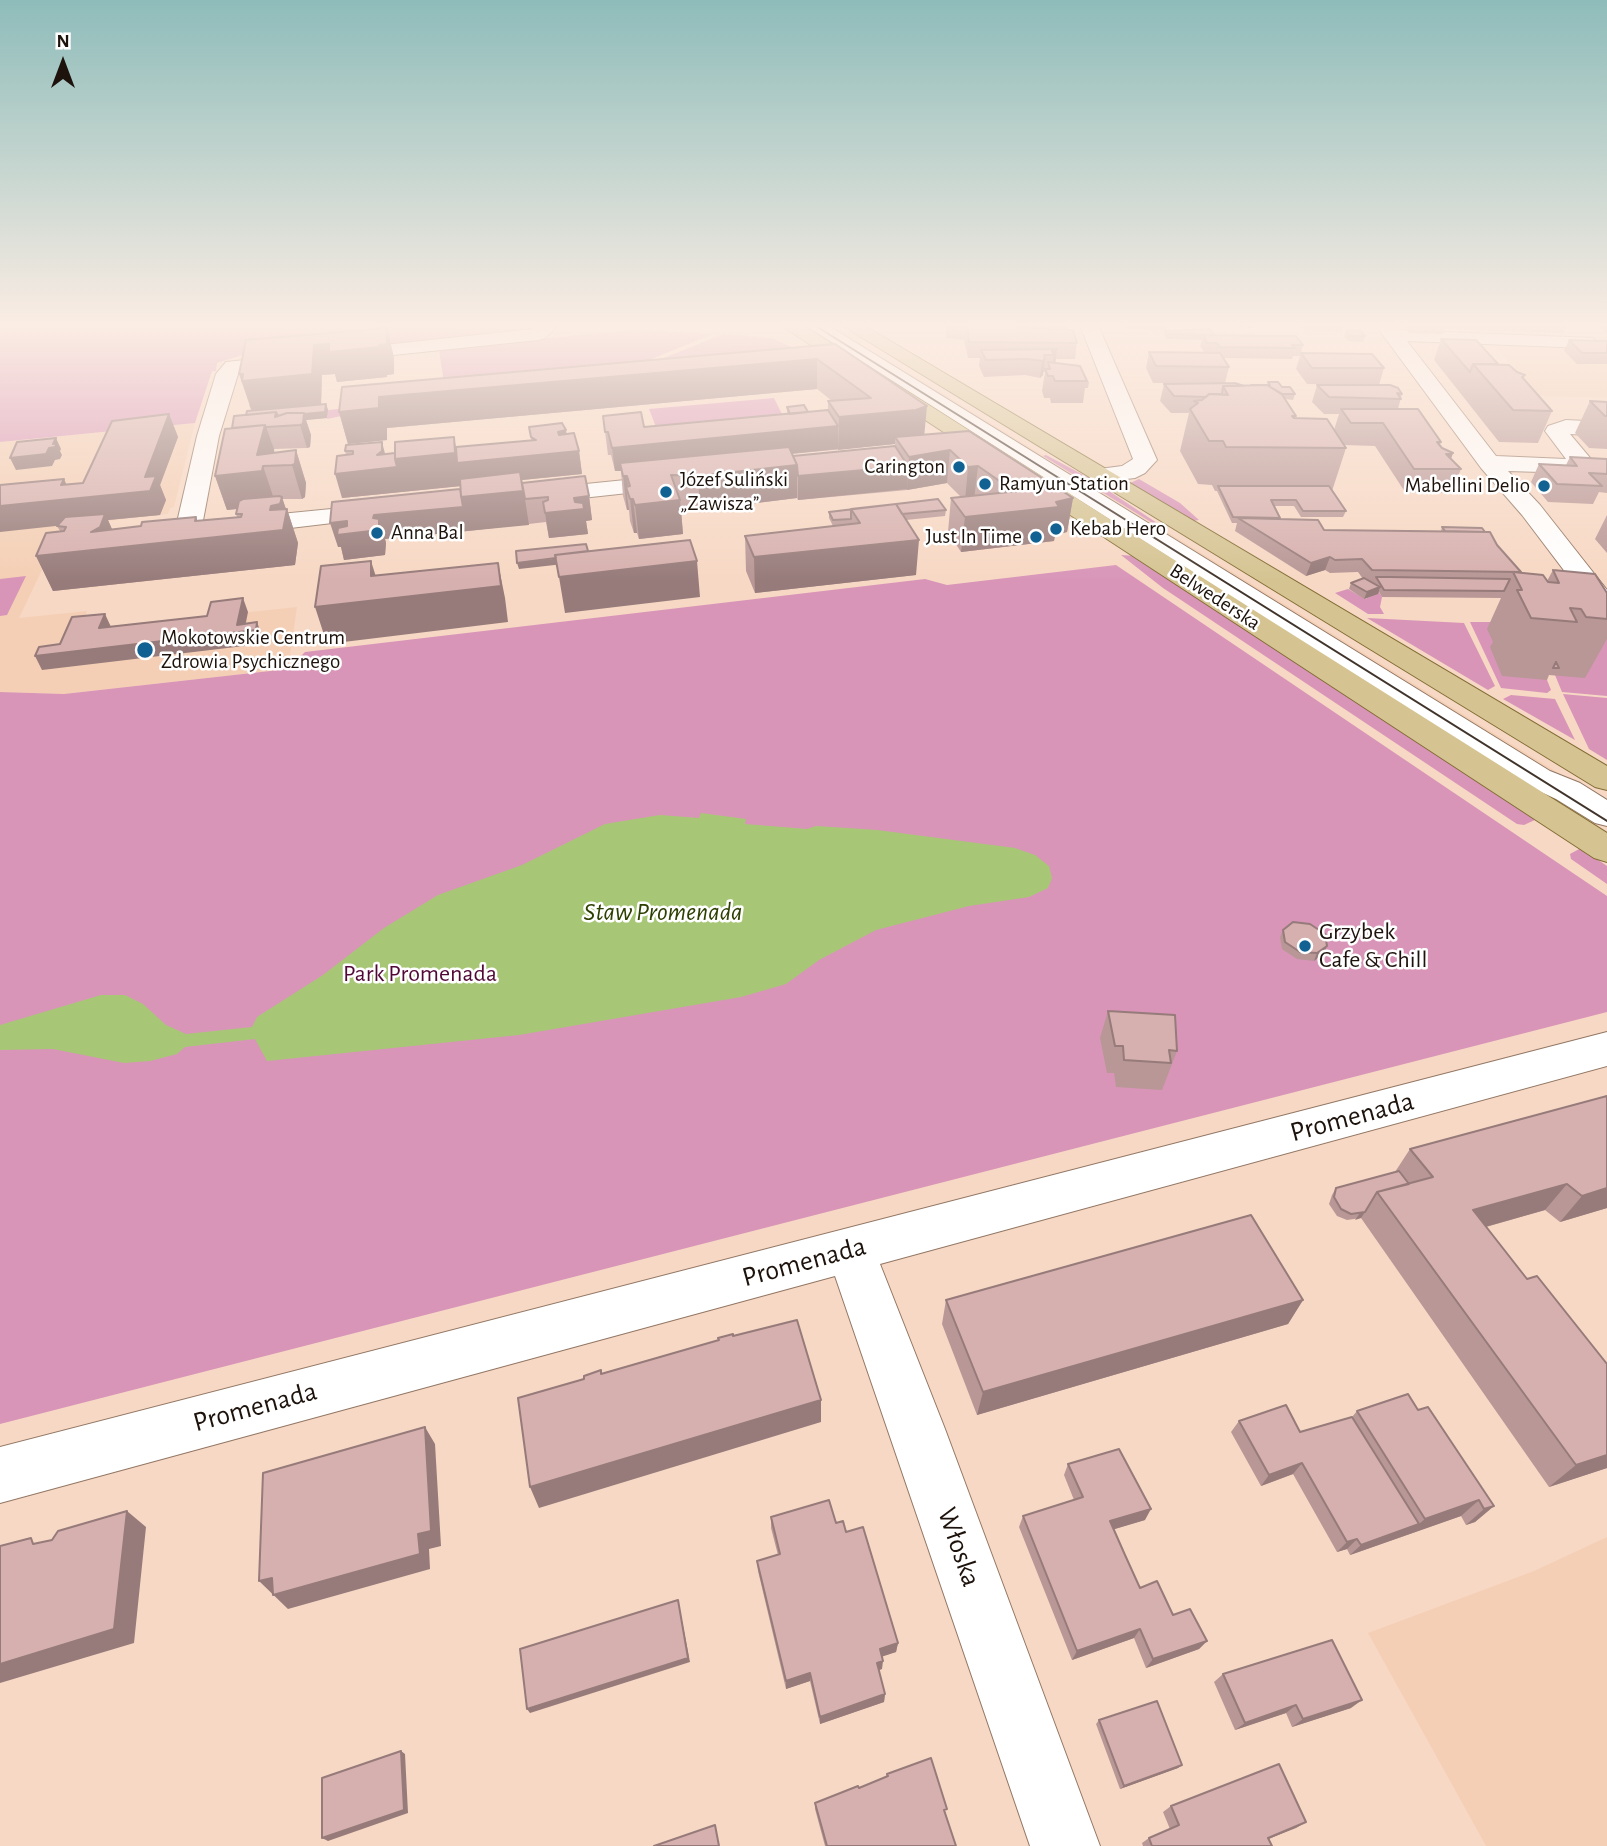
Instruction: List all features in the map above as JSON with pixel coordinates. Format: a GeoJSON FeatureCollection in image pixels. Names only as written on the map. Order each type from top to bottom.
{"type":"FeatureCollection","features":[{"type":"Feature","properties":{"kind":"main road","name":"Belwederska"},"geometry":{"type":"LineString","coordinates":[[919,409],[1087,514],[1607,850]]}},
{"type":"Feature","properties":{"kind":"main road","name":"Belwederska"},"geometry":{"type":"LineString","coordinates":[[990,409],[1607,780]]}},
{"type":"Feature","properties":{"kind":"street"},"geometry":{"type":"LineString","coordinates":[[188,531],[216,409]]}},
{"type":"Feature","properties":{"kind":"street"},"geometry":{"type":"LineString","coordinates":[[948,409],[1526,771],[1568,791],[1607,815]]}},
{"type":"Feature","properties":{"kind":"street"},"geometry":{"type":"LineString","coordinates":[[1100,475],[1127,473],[1142,465],[1145,460],[1124,409]]}},
{"type":"Feature","properties":{"kind":"street"},"geometry":{"type":"LineString","coordinates":[[1448,409],[1607,608]]}},
{"type":"Feature","properties":{"kind":"street"},"geometry":{"type":"LineString","coordinates":[[1596,467],[1556,431],[1566,428],[1607,429]]}},
{"type":"Feature","properties":{"kind":"street"},"geometry":{"type":"LineString","coordinates":[[951,454],[983,451]]}},
{"type":"Feature","properties":{"kind":"street"},"geometry":{"type":"LineString","coordinates":[[1489,463],[1596,467]]}},
{"type":"Feature","properties":{"kind":"street"},"geometry":{"type":"LineString","coordinates":[[520,498],[695,480]]}},
{"type":"Feature","properties":{"kind":"street"},"geometry":{"type":"LineString","coordinates":[[162,534],[411,508]]}},
{"type":"Feature","properties":{"kind":"street"},"geometry":{"type":"LineString","coordinates":[[1466,695],[1568,791]]}},
{"type":"Feature","properties":{"kind":"street","name":"Promenada"},"geometry":{"type":"LineString","coordinates":[[0,1475],[1607,1049]]}},
{"type":"Feature","properties":{"kind":"street","name":"Włoska"},"geometry":{"type":"LineString","coordinates":[[850,1250],[917,1429],[1065,1846]]}},
{"type":"Feature","properties":{"kind":"shaded area"},"geometry":{"type":"Polygon","coordinates":[[[940,409],[968,409],[1607,803],[1607,827],[940,409]]]}},
{"type":"Feature","properties":{"kind":"shaded area"},"geometry":{"type":"Polygon","coordinates":[[[195,423],[174,507],[170,508],[168,514],[63,526],[19,618],[87,611],[79,630],[297,607],[288,669],[64,694],[0,692],[0,442],[195,423]]]}},
{"type":"Feature","properties":{"kind":"shaded area"},"geometry":{"type":"Polygon","coordinates":[[[1607,1537],[1607,1846],[1486,1846],[1368,1633],[1534,1571],[1607,1537]]]}},
{"type":"Feature","properties":{"kind":"green space"},"geometry":{"type":"Polygon","coordinates":[[[0,409],[200,409],[195,423],[0,442],[0,409]]]}},
{"type":"Feature","properties":{"kind":"green space"},"geometry":{"type":"Polygon","coordinates":[[[337,409],[405,409],[327,419],[328,410],[337,409]]]}},
{"type":"Feature","properties":{"kind":"green space"},"geometry":{"type":"Polygon","coordinates":[[[649,409],[780,409],[789,428],[661,440],[649,409]]]}},
{"type":"Feature","properties":{"kind":"green space"},"geometry":{"type":"Polygon","coordinates":[[[1046,455],[1091,479],[1163,527],[1043,456],[1046,455]]]}},
{"type":"Feature","properties":{"kind":"green space"},"geometry":{"type":"Polygon","coordinates":[[[1139,479],[1180,503],[1199,520],[1193,521],[1130,483],[1139,479]]]}},
{"type":"Feature","properties":{"kind":"green space"},"geometry":{"type":"Polygon","coordinates":[[[1121,555],[1136,556],[1537,819],[1524,825],[1517,824],[1163,588],[1121,555]]]}},
{"type":"Feature","properties":{"kind":"green space","name":"Park Promenada"},"geometry":{"type":"Polygon","coordinates":[[[1116,565],[1607,896],[1607,1012],[0,1424],[0,692],[64,694],[288,669],[305,652],[925,579],[947,585],[1116,565]]]}},
{"type":"Feature","properties":{"kind":"green space"},"geometry":{"type":"Polygon","coordinates":[[[26,576],[7,615],[0,616],[0,579],[26,576]]]}},
{"type":"Feature","properties":{"kind":"green space"},"geometry":{"type":"Polygon","coordinates":[[[1373,583],[1382,597],[1380,607],[1384,614],[1368,614],[1335,593],[1348,589],[1365,599],[1377,594],[1373,583]]]}},
{"type":"Feature","properties":{"kind":"green space"},"geometry":{"type":"Polygon","coordinates":[[[1367,618],[1464,623],[1495,686],[1488,690],[1367,618]]]}},
{"type":"Feature","properties":{"kind":"green space"},"geometry":{"type":"Polygon","coordinates":[[[1470,622],[1490,622],[1499,626],[1547,680],[1551,690],[1547,693],[1501,688],[1470,622]]]}},
{"type":"Feature","properties":{"kind":"green space"},"geometry":{"type":"Polygon","coordinates":[[[1607,633],[1607,696],[1562,692],[1555,675],[1607,633]]]}},
{"type":"Feature","properties":{"kind":"green space"},"geometry":{"type":"Polygon","coordinates":[[[1563,694],[1607,698],[1607,760],[1589,749],[1563,694]]]}},
{"type":"Feature","properties":{"kind":"green space"},"geometry":{"type":"Polygon","coordinates":[[[1511,695],[1555,699],[1575,740],[1503,699],[1511,695]]]}},
{"type":"Feature","properties":{"kind":"green space"},"geometry":{"type":"Polygon","coordinates":[[[1581,848],[1607,866],[1607,884],[1571,859],[1570,854],[1581,848]]]}},
{"type":"Feature","properties":{"kind":"water","name":"Staw Promenada"},"geometry":{"type":"Polygon","coordinates":[[[701,813],[746,819],[745,824],[807,829],[816,826],[877,830],[1015,848],[1035,855],[1049,866],[1052,878],[1048,888],[1029,897],[969,906],[876,930],[819,960],[786,984],[741,997],[519,1035],[267,1061],[255,1039],[185,1047],[177,1054],[150,1061],[124,1063],[53,1049],[0,1050],[0,1025],[101,995],[125,995],[143,1004],[166,1025],[186,1034],[252,1027],[257,1017],[323,975],[384,928],[438,895],[522,865],[605,824],[660,815],[699,818],[701,813]]]}},
{"type":"Feature","properties":{"kind":"building"},"geometry":{"type":"Polygon","coordinates":[[[325,409],[325,412],[287,413],[278,416],[276,412],[246,415],[247,411],[325,409]]]}},
{"type":"Feature","properties":{"kind":"building"},"geometry":{"type":"Polygon","coordinates":[[[339,409],[368,409],[339,412],[339,409]]]}},
{"type":"Feature","properties":{"kind":"building"},"geometry":{"type":"Polygon","coordinates":[[[788,409],[806,409],[808,412],[790,414],[788,409]]]}},
{"type":"Feature","properties":{"kind":"building"},"geometry":{"type":"Polygon","coordinates":[[[834,409],[918,409],[916,410],[839,417],[834,409]]]}},
{"type":"Feature","properties":{"kind":"building"},"geometry":{"type":"Polygon","coordinates":[[[1190,409],[1292,409],[1296,416],[1292,416],[1294,418],[1327,419],[1346,448],[1226,447],[1223,441],[1209,441],[1190,409]]]}},
{"type":"Feature","properties":{"kind":"building"},"geometry":{"type":"Polygon","coordinates":[[[1341,409],[1418,409],[1441,442],[1437,442],[1442,448],[1453,453],[1446,454],[1461,469],[1414,469],[1383,423],[1351,423],[1341,409]]]}},
{"type":"Feature","properties":{"kind":"building"},"geometry":{"type":"Polygon","coordinates":[[[1550,409],[1552,411],[1513,410],[1550,409]]]}},
{"type":"Feature","properties":{"kind":"building"},"geometry":{"type":"Polygon","coordinates":[[[1598,409],[1607,409],[1605,416],[1598,409]]]}},
{"type":"Feature","properties":{"kind":"building"},"geometry":{"type":"Polygon","coordinates":[[[828,410],[838,426],[612,448],[608,432],[605,432],[603,416],[641,412],[644,427],[828,410]]]}},
{"type":"Feature","properties":{"kind":"building"},"geometry":{"type":"Polygon","coordinates":[[[276,412],[275,417],[287,413],[304,413],[303,424],[266,427],[266,430],[265,425],[232,428],[234,416],[276,412]]]}},
{"type":"Feature","properties":{"kind":"building"},"geometry":{"type":"Polygon","coordinates":[[[169,414],[145,477],[156,476],[150,491],[0,506],[0,485],[64,479],[61,485],[83,483],[112,421],[169,414]]]}},
{"type":"Feature","properties":{"kind":"building"},"geometry":{"type":"Polygon","coordinates":[[[562,423],[566,430],[558,432],[559,435],[574,433],[579,451],[457,463],[456,447],[536,440],[531,437],[529,427],[562,423]]]}},
{"type":"Feature","properties":{"kind":"building"},"geometry":{"type":"Polygon","coordinates":[[[265,425],[257,455],[296,450],[295,464],[263,466],[262,471],[215,476],[225,429],[265,425]]]}},
{"type":"Feature","properties":{"kind":"building"},"geometry":{"type":"Polygon","coordinates":[[[969,431],[1073,498],[1056,502],[1059,507],[965,517],[951,498],[1019,491],[1011,489],[978,466],[968,467],[950,450],[909,457],[895,437],[969,431]]]}},
{"type":"Feature","properties":{"kind":"building"},"geometry":{"type":"Polygon","coordinates":[[[454,437],[455,453],[395,459],[395,442],[454,437]]]}},
{"type":"Feature","properties":{"kind":"building"},"geometry":{"type":"Polygon","coordinates":[[[56,438],[53,444],[57,443],[55,447],[49,448],[46,454],[10,458],[17,442],[56,438]]]}},
{"type":"Feature","properties":{"kind":"building"},"geometry":{"type":"Polygon","coordinates":[[[382,442],[382,451],[377,455],[395,453],[397,467],[335,474],[337,456],[353,454],[353,451],[345,451],[346,445],[382,442]]]}},
{"type":"Feature","properties":{"kind":"building"},"geometry":{"type":"Polygon","coordinates":[[[895,446],[908,466],[798,476],[793,456],[895,446]]]}},
{"type":"Feature","properties":{"kind":"building"},"geometry":{"type":"Polygon","coordinates":[[[789,447],[797,465],[698,476],[671,475],[680,500],[635,505],[633,499],[630,499],[626,487],[630,486],[627,476],[623,476],[620,463],[789,447]]]}},
{"type":"Feature","properties":{"kind":"building"},"geometry":{"type":"Polygon","coordinates":[[[1570,457],[1607,459],[1607,474],[1589,473],[1602,486],[1557,484],[1539,464],[1577,466],[1570,457]]]}},
{"type":"Feature","properties":{"kind":"building"},"geometry":{"type":"Polygon","coordinates":[[[520,472],[523,491],[461,497],[460,479],[520,472]]]}},
{"type":"Feature","properties":{"kind":"building"},"geometry":{"type":"Polygon","coordinates":[[[585,476],[589,496],[574,498],[575,502],[583,503],[584,509],[545,513],[543,502],[548,500],[548,497],[525,499],[522,483],[585,476]]]}},
{"type":"Feature","properties":{"kind":"building"},"geometry":{"type":"Polygon","coordinates":[[[1218,486],[1329,486],[1346,511],[1303,511],[1296,500],[1271,500],[1280,518],[1233,517],[1218,486]]]}},
{"type":"Feature","properties":{"kind":"building"},"geometry":{"type":"Polygon","coordinates":[[[460,489],[463,507],[374,515],[373,518],[379,519],[379,530],[337,535],[338,528],[347,526],[347,521],[330,523],[332,502],[460,489]]]}},
{"type":"Feature","properties":{"kind":"building"},"geometry":{"type":"Polygon","coordinates":[[[282,497],[280,504],[271,506],[270,510],[287,509],[283,530],[36,556],[46,533],[64,531],[66,527],[57,526],[65,517],[105,514],[100,527],[91,532],[141,526],[142,522],[196,517],[195,521],[241,517],[242,514],[236,514],[239,501],[282,497]]]}},
{"type":"Feature","properties":{"kind":"building"},"geometry":{"type":"Polygon","coordinates":[[[938,499],[946,510],[902,514],[896,504],[938,499]]]}},
{"type":"Feature","properties":{"kind":"building"},"geometry":{"type":"Polygon","coordinates":[[[896,504],[919,540],[754,557],[745,536],[860,523],[851,509],[896,504]]]}},
{"type":"Feature","properties":{"kind":"building"},"geometry":{"type":"Polygon","coordinates":[[[851,509],[851,519],[833,520],[829,512],[851,509]]]}},
{"type":"Feature","properties":{"kind":"building"},"geometry":{"type":"Polygon","coordinates":[[[1238,518],[1318,520],[1324,530],[1490,532],[1497,545],[1521,572],[1372,570],[1362,559],[1335,560],[1330,557],[1311,563],[1238,518]]]}},
{"type":"Feature","properties":{"kind":"building"},"geometry":{"type":"Polygon","coordinates":[[[1442,527],[1482,528],[1485,532],[1445,531],[1442,527]]]}},
{"type":"Feature","properties":{"kind":"building"},"geometry":{"type":"Polygon","coordinates":[[[690,540],[697,561],[559,577],[555,555],[690,540]]]}},
{"type":"Feature","properties":{"kind":"building"},"geometry":{"type":"Polygon","coordinates":[[[586,544],[588,551],[517,563],[516,551],[586,544]]]}},
{"type":"Feature","properties":{"kind":"building"},"geometry":{"type":"Polygon","coordinates":[[[371,561],[371,576],[498,563],[501,586],[315,607],[321,566],[371,561]]]}},
{"type":"Feature","properties":{"kind":"building"},"geometry":{"type":"Polygon","coordinates":[[[1553,570],[1595,574],[1607,593],[1607,619],[1586,617],[1581,609],[1570,608],[1577,622],[1531,618],[1517,590],[1522,590],[1513,572],[1543,575],[1548,582],[1559,583],[1553,570]]]}},
{"type":"Feature","properties":{"kind":"building"},"geometry":{"type":"Polygon","coordinates":[[[1376,577],[1510,579],[1504,591],[1384,590],[1376,577]]]}},
{"type":"Feature","properties":{"kind":"building"},"geometry":{"type":"Polygon","coordinates":[[[1364,578],[1380,587],[1367,592],[1351,583],[1364,578]]]}},
{"type":"Feature","properties":{"kind":"building"},"geometry":{"type":"Polygon","coordinates":[[[243,598],[237,625],[257,622],[256,630],[35,656],[39,647],[60,644],[72,617],[105,614],[99,628],[207,616],[211,602],[243,598]]]}},
{"type":"Feature","properties":{"kind":"building"},"geometry":{"type":"Polygon","coordinates":[[[1293,922],[1310,924],[1325,934],[1327,946],[1317,953],[1300,952],[1285,942],[1283,930],[1293,922]]]}},
{"type":"Feature","properties":{"kind":"building"},"geometry":{"type":"Polygon","coordinates":[[[1108,1011],[1175,1015],[1177,1051],[1169,1050],[1171,1063],[1124,1060],[1123,1046],[1115,1046],[1108,1011]]]}},
{"type":"Feature","properties":{"kind":"building"},"geometry":{"type":"Polygon","coordinates":[[[1607,1096],[1607,1188],[1582,1196],[1567,1184],[1473,1210],[1527,1279],[1537,1276],[1607,1364],[1607,1455],[1576,1465],[1377,1192],[1433,1177],[1410,1149],[1607,1096]]]}},
{"type":"Feature","properties":{"kind":"building"},"geometry":{"type":"Polygon","coordinates":[[[1399,1171],[1409,1184],[1377,1192],[1365,1212],[1351,1214],[1341,1209],[1334,1197],[1336,1188],[1399,1171]]]}},
{"type":"Feature","properties":{"kind":"building"},"geometry":{"type":"Polygon","coordinates":[[[1251,1215],[1303,1300],[983,1392],[946,1300],[1251,1215]]]}},
{"type":"Feature","properties":{"kind":"building"},"geometry":{"type":"Polygon","coordinates":[[[797,1320],[821,1400],[530,1487],[518,1398],[584,1379],[584,1376],[601,1370],[601,1374],[719,1340],[718,1338],[797,1320]]]}},
{"type":"Feature","properties":{"kind":"building"},"geometry":{"type":"Polygon","coordinates":[[[1408,1394],[1418,1410],[1428,1407],[1494,1506],[1484,1509],[1479,1500],[1425,1519],[1357,1411],[1408,1394]]]}},
{"type":"Feature","properties":{"kind":"building"},"geometry":{"type":"Polygon","coordinates":[[[1286,1405],[1300,1432],[1352,1417],[1419,1524],[1361,1545],[1357,1539],[1347,1542],[1302,1463],[1269,1475],[1239,1421],[1286,1405]]]}},
{"type":"Feature","properties":{"kind":"building"},"geometry":{"type":"Polygon","coordinates":[[[425,1427],[431,1531],[418,1534],[420,1554],[273,1595],[272,1578],[259,1581],[263,1473],[425,1427]]]}},
{"type":"Feature","properties":{"kind":"building"},"geometry":{"type":"Polygon","coordinates":[[[1119,1449],[1151,1509],[1110,1521],[1140,1588],[1157,1581],[1173,1615],[1190,1609],[1207,1641],[1153,1659],[1140,1629],[1077,1651],[1023,1516],[1083,1497],[1068,1464],[1119,1449]]]}},
{"type":"Feature","properties":{"kind":"building"},"geometry":{"type":"Polygon","coordinates":[[[829,1500],[836,1523],[843,1521],[846,1532],[863,1527],[898,1643],[880,1649],[883,1661],[877,1663],[885,1694],[820,1717],[810,1673],[786,1681],[757,1561],[780,1554],[771,1517],[829,1500]]]}},
{"type":"Feature","properties":{"kind":"building"},"geometry":{"type":"Polygon","coordinates":[[[127,1511],[114,1629],[0,1664],[0,1546],[31,1538],[33,1544],[52,1540],[58,1531],[127,1511]]]}},
{"type":"Feature","properties":{"kind":"building"},"geometry":{"type":"Polygon","coordinates":[[[678,1600],[688,1658],[527,1709],[520,1649],[678,1600]]]}},
{"type":"Feature","properties":{"kind":"building"},"geometry":{"type":"Polygon","coordinates":[[[1332,1640],[1362,1700],[1303,1719],[1296,1705],[1245,1723],[1223,1674],[1332,1640]]]}},
{"type":"Feature","properties":{"kind":"building"},"geometry":{"type":"Polygon","coordinates":[[[1157,1701],[1182,1765],[1124,1786],[1099,1720],[1157,1701]]]}},
{"type":"Feature","properties":{"kind":"building"},"geometry":{"type":"Polygon","coordinates":[[[401,1751],[404,1810],[322,1838],[322,1778],[401,1751]]]}},
{"type":"Feature","properties":{"kind":"building"},"geometry":{"type":"Polygon","coordinates":[[[931,1758],[956,1846],[827,1846],[815,1803],[931,1758]]]}},
{"type":"Feature","properties":{"kind":"building"},"geometry":{"type":"Polygon","coordinates":[[[1279,1764],[1306,1822],[1268,1838],[1272,1846],[1152,1846],[1149,1838],[1179,1825],[1171,1806],[1279,1764]]]}},
{"type":"Feature","properties":{"kind":"building"},"geometry":{"type":"Polygon","coordinates":[[[715,1825],[719,1846],[654,1846],[715,1825]]]}},
{"type":"Feature","properties":{"kind":"tram line"},"geometry":{"type":"LineString","coordinates":[[949,409],[1607,821]]}},
{"type":"Feature","properties":{"kind":"place","name":"Carington"},"geometry":{"type":"Point","coordinates":[959,467]}},
{"type":"Feature","properties":{"kind":"place","name":"Ramyun Station"},"geometry":{"type":"Point","coordinates":[985,484]}},
{"type":"Feature","properties":{"kind":"place","name":"Mabellini Delio"},"geometry":{"type":"Point","coordinates":[1544,486]}},
{"type":"Feature","properties":{"kind":"place","name":"Józef Suliński „Zawisza”"},"geometry":{"type":"Point","coordinates":[666,492]}},
{"type":"Feature","properties":{"kind":"place","name":"Kebab Hero"},"geometry":{"type":"Point","coordinates":[1056,529]}},
{"type":"Feature","properties":{"kind":"place","name":"Anna Bal"},"geometry":{"type":"Point","coordinates":[377,533]}},
{"type":"Feature","properties":{"kind":"place","name":"Just In Time"},"geometry":{"type":"Point","coordinates":[1036,537]}},
{"type":"Feature","properties":{"kind":"place","name":"Mokotowskie Centrum Zdrowia Psychicznego"},"geometry":{"type":"Point","coordinates":[145,650]}},
{"type":"Feature","properties":{"kind":"place","name":"Grzybek Cafe & Chill"},"geometry":{"type":"Point","coordinates":[1305,946]}}]}
